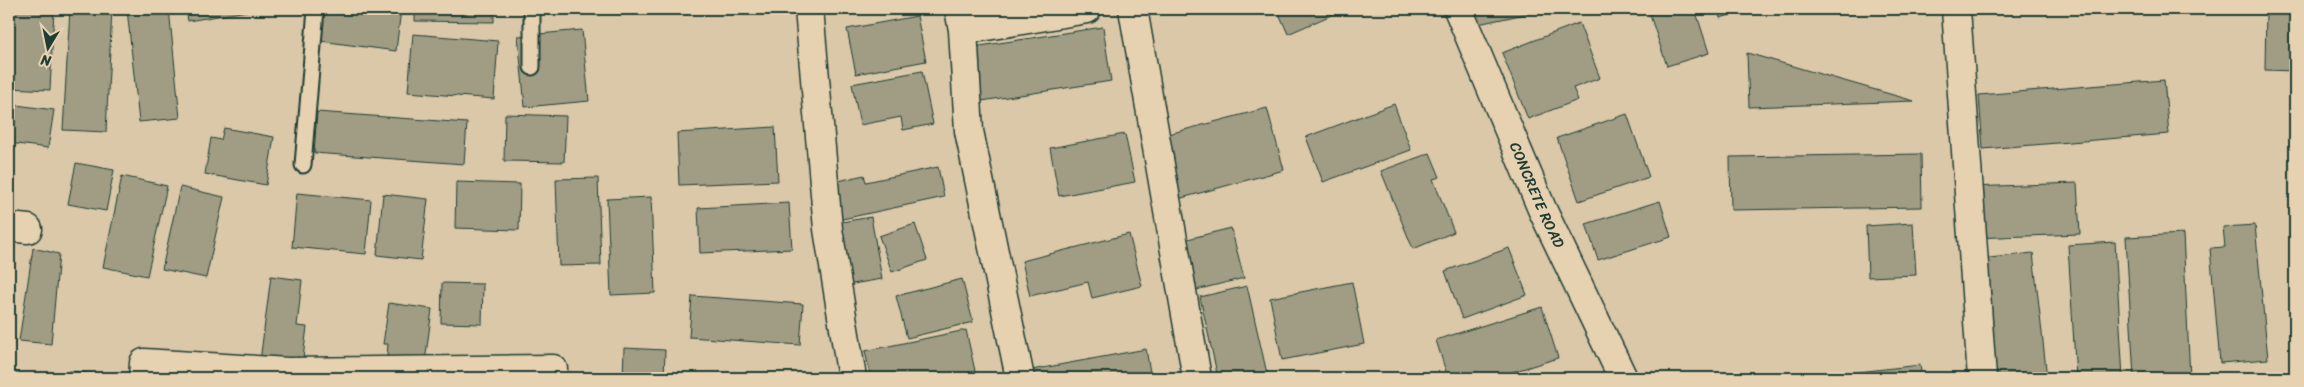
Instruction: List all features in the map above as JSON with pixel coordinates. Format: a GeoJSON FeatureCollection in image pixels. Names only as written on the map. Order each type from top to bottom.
{"type":"FeatureCollection","features":[{"type":"Feature","properties":{"kind":"street"},"geometry":{"type":"LineString","coordinates":[[810,9],[828,229],[852,378]]}},
{"type":"Feature","properties":{"kind":"street"},"geometry":{"type":"LineString","coordinates":[[1020,378],[970,131],[961,19],[1086,9]]}},
{"type":"Feature","properties":{"kind":"street"},"geometry":{"type":"LineString","coordinates":[[1133,9],[1197,378]]}},
{"type":"Feature","properties":{"kind":"street","name":"CONCRETE ROAD"},"geometry":{"type":"LineString","coordinates":[[1458,9],[1542,209],[1624,378]]}},
{"type":"Feature","properties":{"kind":"street"},"geometry":{"type":"LineString","coordinates":[[1956,9],[1982,378]]}},
{"type":"Feature","properties":{"kind":"street"},"geometry":{"type":"LineString","coordinates":[[143,378],[144,364],[288,375],[553,369],[552,378]]}},
{"type":"Feature","properties":{"kind":"lane"},"geometry":{"type":"LineString","coordinates":[[303,165],[316,9]]}},
{"type":"Feature","properties":{"kind":"lane"},"geometry":{"type":"LineString","coordinates":[[532,9],[532,67]]}},
{"type":"Feature","properties":{"kind":"building"},"geometry":{"type":"Polygon","coordinates":[[[9,9],[54,9],[50,90],[9,88],[9,9]]]}},
{"type":"Feature","properties":{"kind":"building"},"geometry":{"type":"Polygon","coordinates":[[[70,9],[112,9],[106,132],[63,130],[70,9]]]}},
{"type":"Feature","properties":{"kind":"building"},"geometry":{"type":"Polygon","coordinates":[[[127,9],[169,9],[180,118],[139,122],[127,9]]]}},
{"type":"Feature","properties":{"kind":"building"},"geometry":{"type":"Polygon","coordinates":[[[186,9],[259,9],[188,21],[186,9]]]}},
{"type":"Feature","properties":{"kind":"building"},"geometry":{"type":"Polygon","coordinates":[[[317,9],[401,9],[396,51],[313,40],[317,9]]]}},
{"type":"Feature","properties":{"kind":"building"},"geometry":{"type":"Polygon","coordinates":[[[415,9],[494,9],[494,22],[415,21],[415,9]]]}},
{"type":"Feature","properties":{"kind":"building"},"geometry":{"type":"Polygon","coordinates":[[[1277,9],[1345,9],[1288,34],[1277,9]]]}},
{"type":"Feature","properties":{"kind":"building"},"geometry":{"type":"Polygon","coordinates":[[[1475,9],[1535,9],[1535,12],[1478,24],[1475,9]]]}},
{"type":"Feature","properties":{"kind":"building"},"geometry":{"type":"Polygon","coordinates":[[[1648,9],[1695,9],[1709,53],[1667,66],[1648,9]]]}},
{"type":"Feature","properties":{"kind":"building"},"geometry":{"type":"Polygon","coordinates":[[[1717,9],[1752,9],[1720,18],[1717,9]]]}},
{"type":"Feature","properties":{"kind":"building"},"geometry":{"type":"Polygon","coordinates":[[[2266,9],[2295,9],[2295,71],[2265,70],[2266,9]]]}},
{"type":"Feature","properties":{"kind":"building"},"geometry":{"type":"Polygon","coordinates":[[[917,16],[926,61],[856,74],[847,29],[917,16]]]}},
{"type":"Feature","properties":{"kind":"building"},"geometry":{"type":"Polygon","coordinates":[[[1579,23],[1600,78],[1573,88],[1578,100],[1528,119],[1502,53],[1579,23]]]}},
{"type":"Feature","properties":{"kind":"building"},"geometry":{"type":"Polygon","coordinates":[[[1103,27],[1111,81],[975,102],[967,48],[1103,27]]]}},
{"type":"Feature","properties":{"kind":"building"},"geometry":{"type":"Polygon","coordinates":[[[582,30],[589,101],[525,107],[518,36],[582,30]]]}},
{"type":"Feature","properties":{"kind":"building"},"geometry":{"type":"Polygon","coordinates":[[[413,34],[498,41],[494,99],[408,92],[413,34]]]}},
{"type":"Feature","properties":{"kind":"building"},"geometry":{"type":"Polygon","coordinates":[[[1747,53],[1914,101],[1749,107],[1747,53]]]}},
{"type":"Feature","properties":{"kind":"building"},"geometry":{"type":"Polygon","coordinates":[[[922,71],[933,124],[903,130],[901,117],[860,125],[852,84],[922,71]]]}},
{"type":"Feature","properties":{"kind":"building"},"geometry":{"type":"Polygon","coordinates":[[[2164,80],[2169,134],[1983,149],[1979,95],[2164,80]]]}},
{"type":"Feature","properties":{"kind":"building"},"geometry":{"type":"Polygon","coordinates":[[[9,104],[54,110],[48,148],[9,143],[9,104]]]}},
{"type":"Feature","properties":{"kind":"building"},"geometry":{"type":"Polygon","coordinates":[[[1394,104],[1411,150],[1323,182],[1306,137],[1394,104]]]}},
{"type":"Feature","properties":{"kind":"building"},"geometry":{"type":"Polygon","coordinates":[[[1267,108],[1284,170],[1178,199],[1161,136],[1267,108]]]}},
{"type":"Feature","properties":{"kind":"building"},"geometry":{"type":"Polygon","coordinates":[[[317,112],[467,123],[464,164],[314,153],[317,112]]]}},
{"type":"Feature","properties":{"kind":"building"},"geometry":{"type":"Polygon","coordinates":[[[505,114],[566,116],[564,162],[504,161],[505,114]]]}},
{"type":"Feature","properties":{"kind":"building"},"geometry":{"type":"Polygon","coordinates":[[[1627,114],[1649,177],[1579,201],[1557,138],[1627,114]]]}},
{"type":"Feature","properties":{"kind":"building"},"geometry":{"type":"Polygon","coordinates":[[[775,127],[778,181],[679,185],[677,133],[775,127]]]}},
{"type":"Feature","properties":{"kind":"building"},"geometry":{"type":"Polygon","coordinates":[[[224,128],[274,137],[266,185],[205,174],[211,138],[221,140],[224,128]]]}},
{"type":"Feature","properties":{"kind":"building"},"geometry":{"type":"Polygon","coordinates":[[[1125,134],[1135,182],[1059,196],[1050,148],[1125,134]]]}},
{"type":"Feature","properties":{"kind":"building"},"geometry":{"type":"Polygon","coordinates":[[[1430,153],[1440,177],[1433,179],[1454,232],[1413,249],[1381,171],[1430,153]]]}},
{"type":"Feature","properties":{"kind":"building"},"geometry":{"type":"Polygon","coordinates":[[[1921,154],[1922,207],[1731,210],[1730,157],[1921,154]]]}},
{"type":"Feature","properties":{"kind":"building"},"geometry":{"type":"Polygon","coordinates":[[[76,163],[114,170],[106,211],[68,204],[76,163]]]}},
{"type":"Feature","properties":{"kind":"building"},"geometry":{"type":"Polygon","coordinates":[[[938,167],[944,197],[838,220],[830,183],[864,175],[866,182],[938,167]]]}},
{"type":"Feature","properties":{"kind":"building"},"geometry":{"type":"Polygon","coordinates":[[[122,176],[167,186],[147,276],[103,267],[122,176]]]}},
{"type":"Feature","properties":{"kind":"building"},"geometry":{"type":"Polygon","coordinates":[[[598,178],[601,265],[559,266],[556,179],[598,178]]]}},
{"type":"Feature","properties":{"kind":"building"},"geometry":{"type":"Polygon","coordinates":[[[456,182],[520,184],[519,230],[455,228],[456,182]]]}},
{"type":"Feature","properties":{"kind":"building"},"geometry":{"type":"Polygon","coordinates":[[[2077,183],[2080,234],[1973,238],[1971,187],[2077,183]]]}},
{"type":"Feature","properties":{"kind":"building"},"geometry":{"type":"Polygon","coordinates":[[[180,187],[224,197],[206,278],[162,269],[180,187]]]}},
{"type":"Feature","properties":{"kind":"building"},"geometry":{"type":"Polygon","coordinates":[[[297,193],[371,200],[366,254],[292,247],[297,193]]]}},
{"type":"Feature","properties":{"kind":"building"},"geometry":{"type":"Polygon","coordinates":[[[383,194],[428,199],[421,260],[377,255],[383,194]]]}},
{"type":"Feature","properties":{"kind":"building"},"geometry":{"type":"Polygon","coordinates":[[[651,197],[655,293],[611,295],[607,199],[651,197]]]}},
{"type":"Feature","properties":{"kind":"building"},"geometry":{"type":"Polygon","coordinates":[[[1660,201],[1671,237],[1598,260],[1586,224],[1660,201]]]}},
{"type":"Feature","properties":{"kind":"building"},"geometry":{"type":"Polygon","coordinates":[[[789,203],[792,249],[700,253],[698,208],[789,203]]]}},
{"type":"Feature","properties":{"kind":"building"},"geometry":{"type":"Polygon","coordinates":[[[871,217],[882,279],[841,286],[830,224],[871,217]]]}},
{"type":"Feature","properties":{"kind":"building"},"geometry":{"type":"Polygon","coordinates":[[[1913,223],[1916,275],[1868,277],[1866,226],[1913,223]]]}},
{"type":"Feature","properties":{"kind":"building"},"geometry":{"type":"Polygon","coordinates":[[[915,224],[927,260],[892,272],[879,236],[915,224]]]}},
{"type":"Feature","properties":{"kind":"building"},"geometry":{"type":"Polygon","coordinates":[[[2255,225],[2268,359],[2220,363],[2210,248],[2225,247],[2223,227],[2255,225]]]}},
{"type":"Feature","properties":{"kind":"building"},"geometry":{"type":"Polygon","coordinates":[[[1231,228],[1244,278],[1192,291],[1180,241],[1231,228]]]}},
{"type":"Feature","properties":{"kind":"building"},"geometry":{"type":"Polygon","coordinates":[[[1129,234],[1142,286],[1092,298],[1088,282],[1030,296],[1022,261],[1129,234]]]}},
{"type":"Feature","properties":{"kind":"building"},"geometry":{"type":"Polygon","coordinates":[[[2183,234],[2190,378],[2134,378],[2126,237],[2183,234]]]}},
{"type":"Feature","properties":{"kind":"building"},"geometry":{"type":"Polygon","coordinates":[[[2115,242],[2123,378],[2076,378],[2068,245],[2115,242]]]}},
{"type":"Feature","properties":{"kind":"building"},"geometry":{"type":"Polygon","coordinates":[[[33,248],[59,254],[51,344],[19,341],[33,248]]]}},
{"type":"Feature","properties":{"kind":"building"},"geometry":{"type":"Polygon","coordinates":[[[1509,248],[1527,295],[1462,319],[1445,271],[1509,248]]]}},
{"type":"Feature","properties":{"kind":"building"},"geometry":{"type":"Polygon","coordinates":[[[2033,253],[2047,378],[1994,378],[1981,259],[2033,253]]]}},
{"type":"Feature","properties":{"kind":"building"},"geometry":{"type":"Polygon","coordinates":[[[271,276],[302,280],[297,326],[307,327],[303,358],[297,357],[295,365],[260,361],[271,276]]]}},
{"type":"Feature","properties":{"kind":"building"},"geometry":{"type":"Polygon","coordinates":[[[962,279],[973,322],[907,338],[896,296],[962,279]]]}},
{"type":"Feature","properties":{"kind":"building"},"geometry":{"type":"Polygon","coordinates":[[[1352,282],[1364,344],[1282,360],[1270,298],[1352,282]]]}},
{"type":"Feature","properties":{"kind":"building"},"geometry":{"type":"Polygon","coordinates":[[[442,283],[483,284],[482,324],[441,323],[442,283]]]}},
{"type":"Feature","properties":{"kind":"building"},"geometry":{"type":"Polygon","coordinates":[[[1247,286],[1268,378],[1218,378],[1200,297],[1247,286]]]}},
{"type":"Feature","properties":{"kind":"building"},"geometry":{"type":"Polygon","coordinates":[[[692,296],[803,304],[800,345],[689,337],[692,296]]]}},
{"type":"Feature","properties":{"kind":"building"},"geometry":{"type":"Polygon","coordinates":[[[389,303],[432,309],[425,362],[387,356],[388,344],[383,344],[389,303]]]}},
{"type":"Feature","properties":{"kind":"building"},"geometry":{"type":"Polygon","coordinates":[[[1542,307],[1558,358],[1493,378],[1448,378],[1436,340],[1542,307]]]}},
{"type":"Feature","properties":{"kind":"building"},"geometry":{"type":"Polygon","coordinates":[[[966,330],[975,371],[942,378],[871,378],[865,351],[966,330]]]}},
{"type":"Feature","properties":{"kind":"building"},"geometry":{"type":"Polygon","coordinates":[[[624,348],[665,350],[664,378],[623,378],[624,348]]]}},
{"type":"Feature","properties":{"kind":"building"},"geometry":{"type":"Polygon","coordinates":[[[1146,349],[1151,378],[1027,378],[1026,371],[1146,349]]]}},
{"type":"Feature","properties":{"kind":"building"},"geometry":{"type":"Polygon","coordinates":[[[1920,365],[1922,378],[1814,377],[1920,365]]]}},
{"type":"Feature","properties":{"kind":"building"},"geometry":{"type":"Polygon","coordinates":[[[70,371],[98,374],[98,378],[70,378],[70,371]]]}}]}
